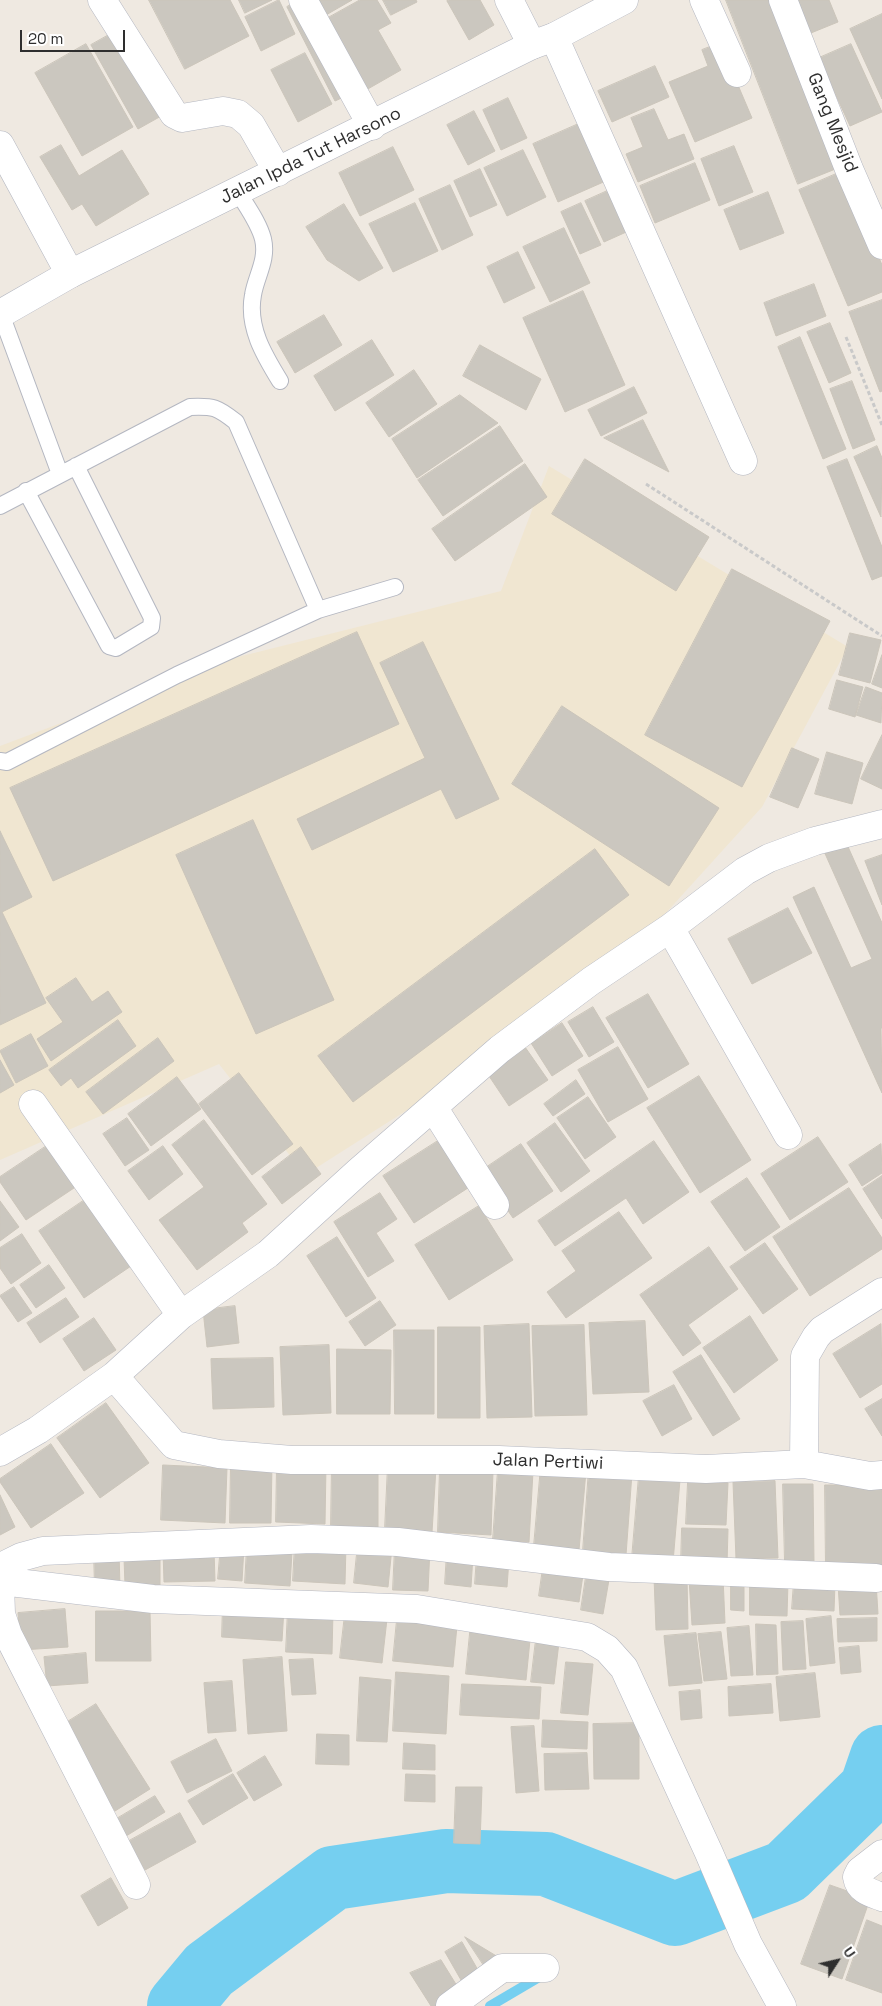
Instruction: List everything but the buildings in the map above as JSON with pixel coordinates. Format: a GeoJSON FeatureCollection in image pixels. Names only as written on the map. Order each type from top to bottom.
{"type":"FeatureCollection","features":[{"type":"Feature","properties":{"kind":"street"},"geometry":{"type":"LineString","coordinates":[[102,0],[174,114],[182,118],[223,111],[238,114],[251,126],[278,172]]}},
{"type":"Feature","properties":{"kind":"street"},"geometry":{"type":"LineString","coordinates":[[303,0],[372,126]]}},
{"type":"Feature","properties":{"kind":"street"},"geometry":{"type":"LineString","coordinates":[[509,0],[543,41],[743,460]]}},
{"type":"Feature","properties":{"kind":"street","name":"Jalan Ipda Tut Harsono"},"geometry":{"type":"LineString","coordinates":[[0,313],[70,274],[624,0]]}},
{"type":"Feature","properties":{"kind":"street"},"geometry":{"type":"LineString","coordinates":[[704,0],[737,72]]}},
{"type":"Feature","properties":{"kind":"street","name":"Gang Mesjid"},"geometry":{"type":"LineString","coordinates":[[783,0],[849,169],[882,245]]}},
{"type":"Feature","properties":{"kind":"street"},"geometry":{"type":"LineString","coordinates":[[0,145],[70,274]]}},
{"type":"Feature","properties":{"kind":"street"},"geometry":{"type":"LineString","coordinates":[[0,1452],[38,1430],[114,1376],[181,1315],[268,1254],[433,1107],[508,1044],[591,981],[670,928],[745,871],[769,858],[815,841],[882,824]]}},
{"type":"Feature","properties":{"kind":"street"},"geometry":{"type":"LineString","coordinates":[[670,928],[788,1135]]}},
{"type":"Feature","properties":{"kind":"street"},"geometry":{"type":"LineString","coordinates":[[33,1104],[181,1315]]}},
{"type":"Feature","properties":{"kind":"street"},"geometry":{"type":"LineString","coordinates":[[433,1107],[495,1205]]}},
{"type":"Feature","properties":{"kind":"street"},"geometry":{"type":"LineString","coordinates":[[804,1464],[805,1356],[822,1330],[882,1292]]}},
{"type":"Feature","properties":{"kind":"street","name":"Jalan Pertiwi"},"geometry":{"type":"LineString","coordinates":[[114,1376],[174,1445],[219,1454],[292,1460],[499,1460],[706,1469],[804,1464],[870,1476],[882,1475]]}},
{"type":"Feature","properties":{"kind":"street"},"geometry":{"type":"LineString","coordinates":[[136,1885],[8,1635],[1,1614],[0,1582],[5,1564],[21,1557],[43,1551],[311,1539],[398,1542],[609,1567],[876,1578]]}},
{"type":"Feature","properties":{"kind":"street"},"geometry":{"type":"LineString","coordinates":[[0,1582],[153,1599],[417,1608],[587,1637],[607,1649],[624,1668],[709,1853],[748,1944],[782,2006]]}},
{"type":"Feature","properties":{"kind":"street"},"geometry":{"type":"LineString","coordinates":[[882,1854],[860,1871],[857,1879],[865,1891],[882,1897]]}},
{"type":"Feature","properties":{"kind":"street"},"geometry":{"type":"LineString","coordinates":[[450,2006],[502,1968],[546,1968]]}},
{"type":"Feature","properties":{"kind":"lane"},"geometry":{"type":"LineString","coordinates":[[238,192],[263,238],[265,251],[253,295],[254,328],[260,348],[280,381]]}},
{"type":"Feature","properties":{"kind":"lane"},"geometry":{"type":"LineString","coordinates":[[0,313],[42,430],[60,474]]}},
{"type":"Feature","properties":{"kind":"lane"},"geometry":{"type":"LineString","coordinates":[[0,506],[190,407],[210,406],[236,422],[318,610]]}},
{"type":"Feature","properties":{"kind":"lane"},"geometry":{"type":"LineString","coordinates":[[26,491],[109,646],[116,648],[151,627],[152,618],[76,466]]}},
{"type":"Feature","properties":{"kind":"lane"},"geometry":{"type":"LineString","coordinates":[[0,761],[8,762],[177,675],[318,610],[395,587]]}},
{"type":"Feature","properties":{"kind":"path"},"geometry":{"type":"LineString","coordinates":[[846,337],[882,425]]}},
{"type":"Feature","properties":{"kind":"path"},"geometry":{"type":"LineString","coordinates":[[646,484],[882,636]]}},
{"type":"Feature","properties":{"kind":"shaded area"},"geometry":{"type":"Polygon","coordinates":[[[549,466],[848,647],[762,807],[596,990],[305,1175],[219,1064],[0,1160],[0,746],[234,658],[501,591],[549,466]]]}},
{"type":"Feature","properties":{"kind":"waterway"},"geometry":{"type":"LineString","coordinates":[[179,2006],[209,1970],[333,1878],[446,1861],[546,1864],[675,1914],[786,1872],[871,1789],[882,1757]]}},
{"type":"Feature","properties":{"kind":"waterway"},"geometry":{"type":"LineString","coordinates":[[490,2006],[541,1976]]}}]}
